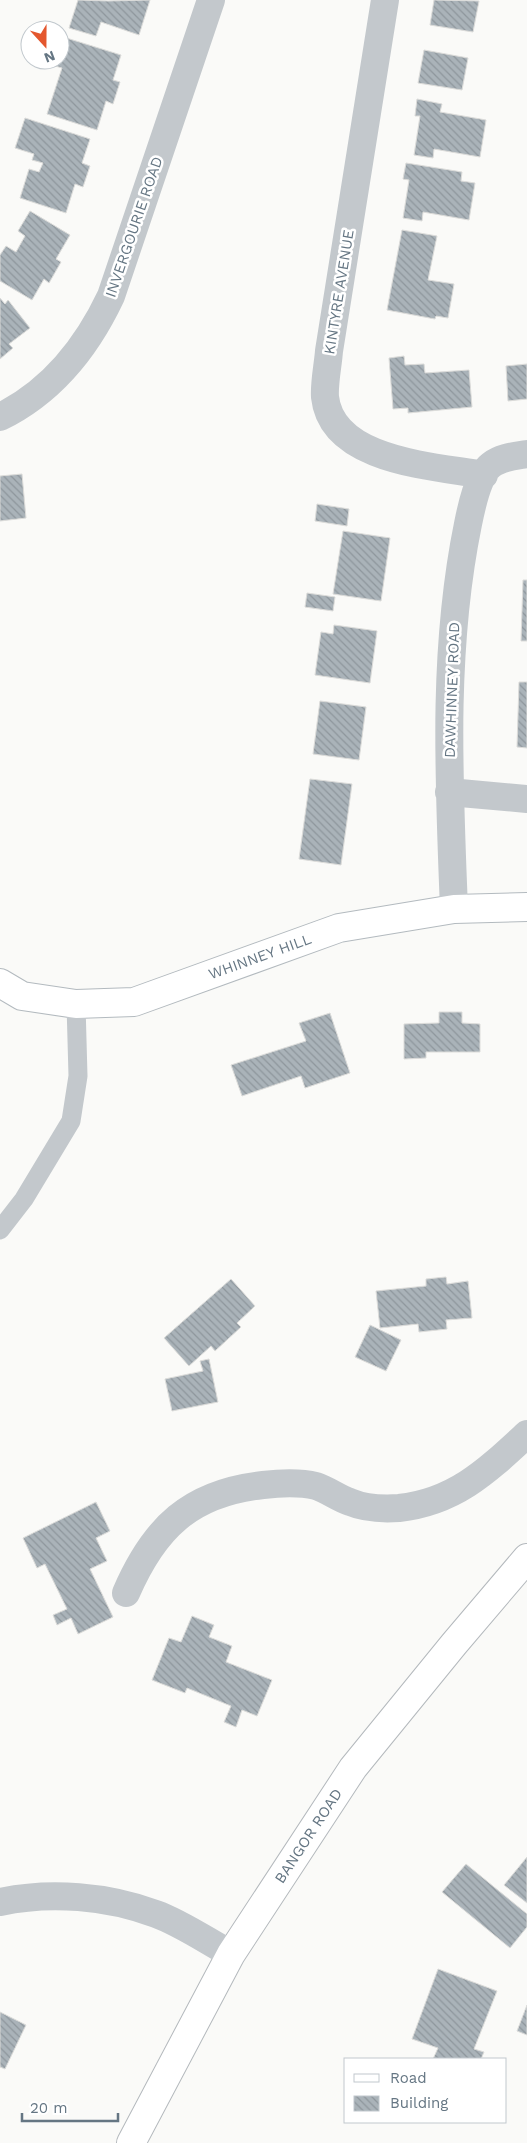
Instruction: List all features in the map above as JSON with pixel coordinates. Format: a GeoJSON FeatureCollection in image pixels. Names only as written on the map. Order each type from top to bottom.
{"type":"FeatureCollection","features":[{"type":"Feature","properties":{"kind":"main road","name":"WHINNEY HILL"},"geometry":{"type":"LineString","coordinates":[[0,983],[22,996],[76,1004],[134,1002],[339,928],[454,909],[527,907]]}},
{"type":"Feature","properties":{"kind":"main road","name":"BANGOR ROAD"},"geometry":{"type":"LineString","coordinates":[[131,2143],[231,1954],[354,1768],[454,1644],[527,1558]]}},
{"type":"Feature","properties":{"kind":"street","name":"INVERGOURIE ROAD"},"geometry":{"type":"LineString","coordinates":[[0,417],[33,396],[53,380],[71,361],[100,320],[111,296],[212,0]]}},
{"type":"Feature","properties":{"kind":"street","name":"KINTYRE AVENUE"},"geometry":{"type":"LineString","coordinates":[[385,0],[329,351],[325,397],[329,413],[338,427],[348,438],[362,446],[392,458],[484,475]]}},
{"type":"Feature","properties":{"kind":"street"},"geometry":{"type":"LineString","coordinates":[[484,475],[491,465],[508,457],[527,454]]}},
{"type":"Feature","properties":{"kind":"street","name":"DAWHINNEY ROAD"},"geometry":{"type":"LineString","coordinates":[[454,909],[449,792],[449,713],[454,616],[472,505],[484,475]]}},
{"type":"Feature","properties":{"kind":"street"},"geometry":{"type":"LineString","coordinates":[[449,792],[527,799]]}},
{"type":"Feature","properties":{"kind":"street"},"geometry":{"type":"LineString","coordinates":[[126,1594],[137,1569],[151,1545],[185,1510],[207,1500],[252,1486],[294,1484],[316,1486],[351,1503],[374,1507],[397,1508],[420,1504],[442,1498],[464,1487],[483,1474],[527,1434]]}},
{"type":"Feature","properties":{"kind":"street"},"geometry":{"type":"LineString","coordinates":[[0,1902],[44,1897],[82,1898],[120,1904],[157,1914],[231,1954]]}},
{"type":"Feature","properties":{"kind":"lane"},"geometry":{"type":"LineString","coordinates":[[0,1230],[30,1191],[71,1121],[78,1076],[76,1004]]}},
{"type":"Feature","properties":{"kind":"building"},"geometry":{"type":"Polygon","coordinates":[[[78,0],[150,0],[139,35],[101,22],[96,36],[70,28],[78,0]]]}},
{"type":"Feature","properties":{"kind":"building"},"geometry":{"type":"Polygon","coordinates":[[[434,0],[479,1],[473,32],[430,25],[434,0]]]}},
{"type":"Feature","properties":{"kind":"building"},"geometry":{"type":"Polygon","coordinates":[[[70,39],[121,55],[113,80],[120,82],[113,104],[106,101],[97,130],[47,114],[61,70],[70,70],[70,39]]]}},
{"type":"Feature","properties":{"kind":"building"},"geometry":{"type":"Polygon","coordinates":[[[424,50],[468,58],[462,90],[418,83],[424,50]]]}},
{"type":"Feature","properties":{"kind":"building"},"geometry":{"type":"Polygon","coordinates":[[[417,99],[442,104],[440,112],[486,120],[480,157],[434,149],[433,158],[414,155],[420,116],[415,116],[417,99]]]}},
{"type":"Feature","properties":{"kind":"building"},"geometry":{"type":"Polygon","coordinates":[[[25,118],[90,139],[82,163],[90,166],[83,187],[75,184],[66,213],[20,198],[29,169],[39,172],[43,163],[32,160],[34,154],[15,148],[25,118]]]}},
{"type":"Feature","properties":{"kind":"building"},"geometry":{"type":"Polygon","coordinates":[[[406,163],[462,172],[461,181],[475,183],[469,220],[423,212],[422,221],[403,218],[409,180],[403,179],[406,163]]]}},
{"type":"Feature","properties":{"kind":"building"},"geometry":{"type":"Polygon","coordinates":[[[30,211],[70,235],[56,259],[61,262],[49,283],[44,279],[32,300],[0,281],[0,255],[6,246],[16,252],[25,236],[18,231],[30,211]]]}},
{"type":"Feature","properties":{"kind":"building"},"geometry":{"type":"Polygon","coordinates":[[[402,230],[437,236],[428,280],[454,284],[448,318],[436,316],[435,319],[387,310],[402,230]]]}},
{"type":"Feature","properties":{"kind":"building"},"geometry":{"type":"Polygon","coordinates":[[[0,298],[5,304],[8,300],[30,328],[9,344],[13,348],[0,359],[0,298]]]}},
{"type":"Feature","properties":{"kind":"building"},"geometry":{"type":"Polygon","coordinates":[[[404,356],[405,365],[424,364],[425,373],[469,370],[472,407],[408,413],[408,408],[393,409],[389,358],[404,356]]]}},
{"type":"Feature","properties":{"kind":"building"},"geometry":{"type":"Polygon","coordinates":[[[527,364],[527,399],[508,401],[506,366],[527,364]]]}},
{"type":"Feature","properties":{"kind":"building"},"geometry":{"type":"Polygon","coordinates":[[[22,474],[26,518],[0,521],[0,476],[22,474]]]}},
{"type":"Feature","properties":{"kind":"building"},"geometry":{"type":"Polygon","coordinates":[[[317,504],[349,509],[347,526],[315,521],[317,504]]]}},
{"type":"Feature","properties":{"kind":"building"},"geometry":{"type":"Polygon","coordinates":[[[343,531],[390,538],[381,601],[333,594],[343,531]]]}},
{"type":"Feature","properties":{"kind":"building"},"geometry":{"type":"Polygon","coordinates":[[[523,580],[527,580],[527,641],[521,641],[523,580]]]}},
{"type":"Feature","properties":{"kind":"building"},"geometry":{"type":"Polygon","coordinates":[[[307,593],[335,597],[333,611],[305,607],[307,593]]]}},
{"type":"Feature","properties":{"kind":"building"},"geometry":{"type":"Polygon","coordinates":[[[334,625],[377,631],[370,683],[315,675],[321,632],[333,634],[334,625]]]}},
{"type":"Feature","properties":{"kind":"building"},"geometry":{"type":"Polygon","coordinates":[[[519,682],[527,682],[527,748],[517,747],[519,682]]]}},
{"type":"Feature","properties":{"kind":"building"},"geometry":{"type":"Polygon","coordinates":[[[320,701],[366,707],[359,760],[313,754],[320,701]]]}},
{"type":"Feature","properties":{"kind":"building"},"geometry":{"type":"Polygon","coordinates":[[[310,779],[352,784],[341,865],[299,859],[310,779]]]}},
{"type":"Feature","properties":{"kind":"building"},"geometry":{"type":"Polygon","coordinates":[[[439,1012],[462,1012],[462,1023],[480,1024],[480,1052],[426,1052],[426,1058],[404,1059],[404,1024],[439,1023],[439,1012]]]}},
{"type":"Feature","properties":{"kind":"building"},"geometry":{"type":"Polygon","coordinates":[[[330,1013],[350,1073],[305,1088],[301,1076],[242,1096],[231,1065],[306,1041],[299,1023],[330,1013]]]}},
{"type":"Feature","properties":{"kind":"building"},"geometry":{"type":"Polygon","coordinates":[[[446,1277],[447,1284],[468,1281],[472,1318],[446,1320],[447,1329],[419,1332],[418,1324],[380,1328],[376,1291],[426,1286],[426,1279],[446,1277]]]}},
{"type":"Feature","properties":{"kind":"building"},"geometry":{"type":"Polygon","coordinates":[[[231,1279],[255,1306],[237,1323],[241,1327],[215,1351],[211,1346],[189,1366],[164,1338],[231,1279]]]}},
{"type":"Feature","properties":{"kind":"building"},"geometry":{"type":"Polygon","coordinates":[[[370,1325],[401,1340],[386,1371],[355,1357],[370,1325]]]}},
{"type":"Feature","properties":{"kind":"building"},"geometry":{"type":"Polygon","coordinates":[[[209,1359],[218,1402],[172,1411],[165,1379],[203,1371],[200,1361],[209,1359]]]}},
{"type":"Feature","properties":{"kind":"building"},"geometry":{"type":"Polygon","coordinates":[[[96,1502],[110,1531],[96,1538],[107,1561],[90,1569],[113,1617],[78,1634],[71,1618],[57,1625],[53,1615],[67,1609],[45,1564],[37,1568],[23,1538],[96,1502]]]}},
{"type":"Feature","properties":{"kind":"building"},"geometry":{"type":"Polygon","coordinates":[[[192,1616],[214,1625],[209,1637],[232,1646],[226,1662],[272,1680],[257,1716],[242,1710],[236,1727],[224,1722],[231,1706],[187,1688],[185,1693],[152,1680],[169,1638],[181,1642],[192,1616]]]}},
{"type":"Feature","properties":{"kind":"building"},"geometry":{"type":"Polygon","coordinates":[[[527,1857],[527,1903],[504,1885],[527,1857]]]}},
{"type":"Feature","properties":{"kind":"building"},"geometry":{"type":"Polygon","coordinates":[[[466,1864],[527,1914],[527,1927],[510,1948],[442,1892],[466,1864]]]}},
{"type":"Feature","properties":{"kind":"building"},"geometry":{"type":"Polygon","coordinates":[[[438,1969],[497,1991],[474,2049],[484,2052],[481,2058],[433,2058],[438,2048],[412,2039],[438,1969]]]}},
{"type":"Feature","properties":{"kind":"building"},"geometry":{"type":"Polygon","coordinates":[[[527,2005],[527,2035],[517,2031],[527,2005]]]}},
{"type":"Feature","properties":{"kind":"building"},"geometry":{"type":"Polygon","coordinates":[[[0,2012],[26,2025],[5,2069],[0,2067],[0,2012]]]}}]}
